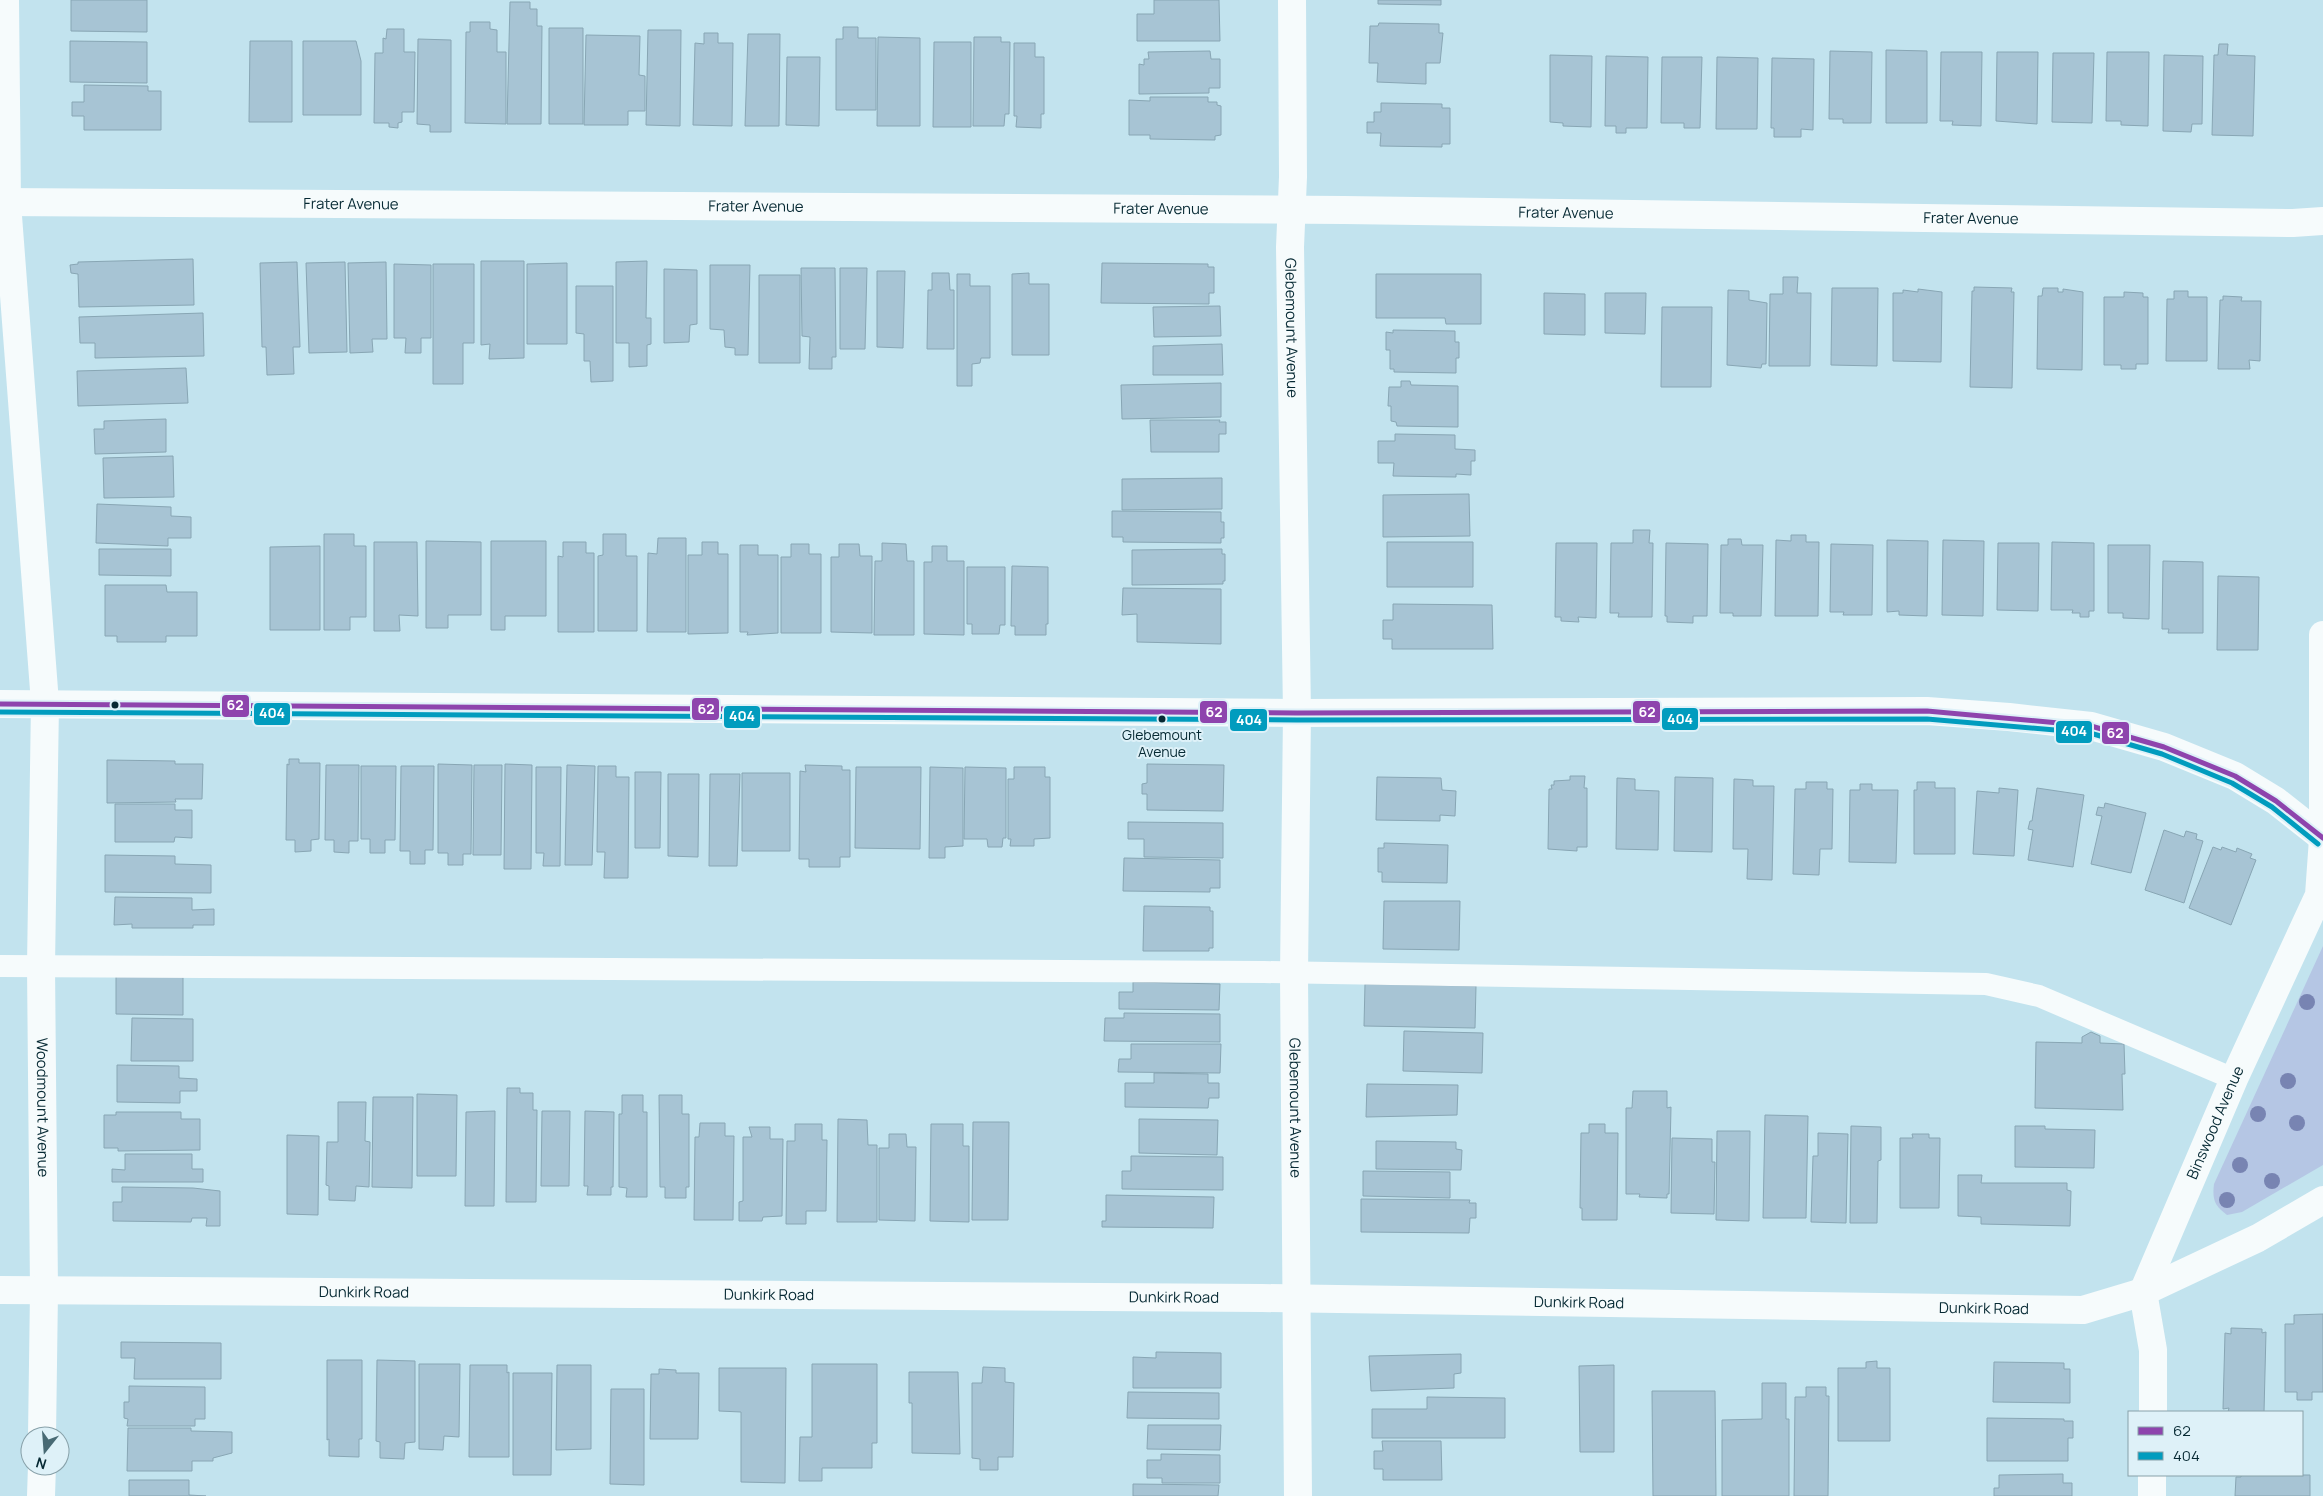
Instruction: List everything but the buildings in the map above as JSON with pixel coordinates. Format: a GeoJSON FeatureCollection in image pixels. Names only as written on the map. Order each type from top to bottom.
{"type":"FeatureCollection","features":[{"type":"Feature","properties":{"kind":"street","name":"Woodmount Avenue"},"geometry":{"type":"LineString","coordinates":[[5,0],[4,202],[44,703],[41,966],[44,1291],[42,1426]]}},
{"type":"Feature","properties":{"kind":"street","name":"Glebemount Avenue"},"geometry":{"type":"LineString","coordinates":[[1292,0],[1292,210],[1290,257],[1296,713],[1294,974],[1298,1496]]}},
{"type":"Feature","properties":{"kind":"street","name":"Frater Avenue"},"geometry":{"type":"LineString","coordinates":[[4,202],[1292,210],[2293,224],[2323,221]]}},
{"type":"Feature","properties":{"kind":"street"},"geometry":{"type":"LineString","coordinates":[[2323,635],[2323,812]]}},
{"type":"Feature","properties":{"kind":"street"},"geometry":{"type":"LineString","coordinates":[[0,704],[1296,713],[1927,711],[2091,726],[2164,747],[2234,776],[2276,801],[2323,839]]}},
{"type":"Feature","properties":{"kind":"street","name":"Binswood Avenue"},"geometry":{"type":"LineString","coordinates":[[2143,1292],[2234,1079],[2319,895],[2323,839]]}},
{"type":"Feature","properties":{"kind":"street","name":"Dunkirk Road"},"geometry":{"type":"LineString","coordinates":[[0,1290],[1296,1299],[2083,1310],[2143,1292],[2258,1238],[2323,1200]]}},
{"type":"Feature","properties":{"kind":"street"},"geometry":{"type":"LineString","coordinates":[[2143,1292],[2153,1350],[2153,1411]]}},
{"type":"Feature","properties":{"kind":"street"},"geometry":{"type":"LineString","coordinates":[[42,1476],[42,1496]]}},
{"type":"Feature","properties":{"kind":"street"},"geometry":{"type":"LineString","coordinates":[[2152,1476],[2152,1496]]}},
{"type":"Feature","properties":{"kind":"lane"},"geometry":{"type":"LineString","coordinates":[[0,966],[1294,974],[1986,984],[2039,996],[2234,1079]]}},
{"type":"Feature","properties":{"kind":"shaded area"},"geometry":{"type":"Polygon","coordinates":[[[2323,946],[2323,1165],[2242,1212],[2227,1215],[2215,1202],[2214,1184],[2323,946]]]}},
{"type":"Feature","properties":{"kind":"transit line","name":"62"},"geometry":{"type":"LineString","coordinates":[[0,704],[1297,713],[1927,711],[2091,726],[2164,747],[2235,776],[2276,801],[2323,838]]}},
{"type":"Feature","properties":{"kind":"transit line","name":"404"},"geometry":{"type":"LineString","coordinates":[[0,712],[1297,720],[1927,719],[2090,733],[2162,754],[2232,783],[2272,807],[2318,844]]}},
{"type":"Feature","properties":{"kind":"place","name":"Glebemount Avenue"},"geometry":{"type":"Point","coordinates":[1162,719]}}]}
